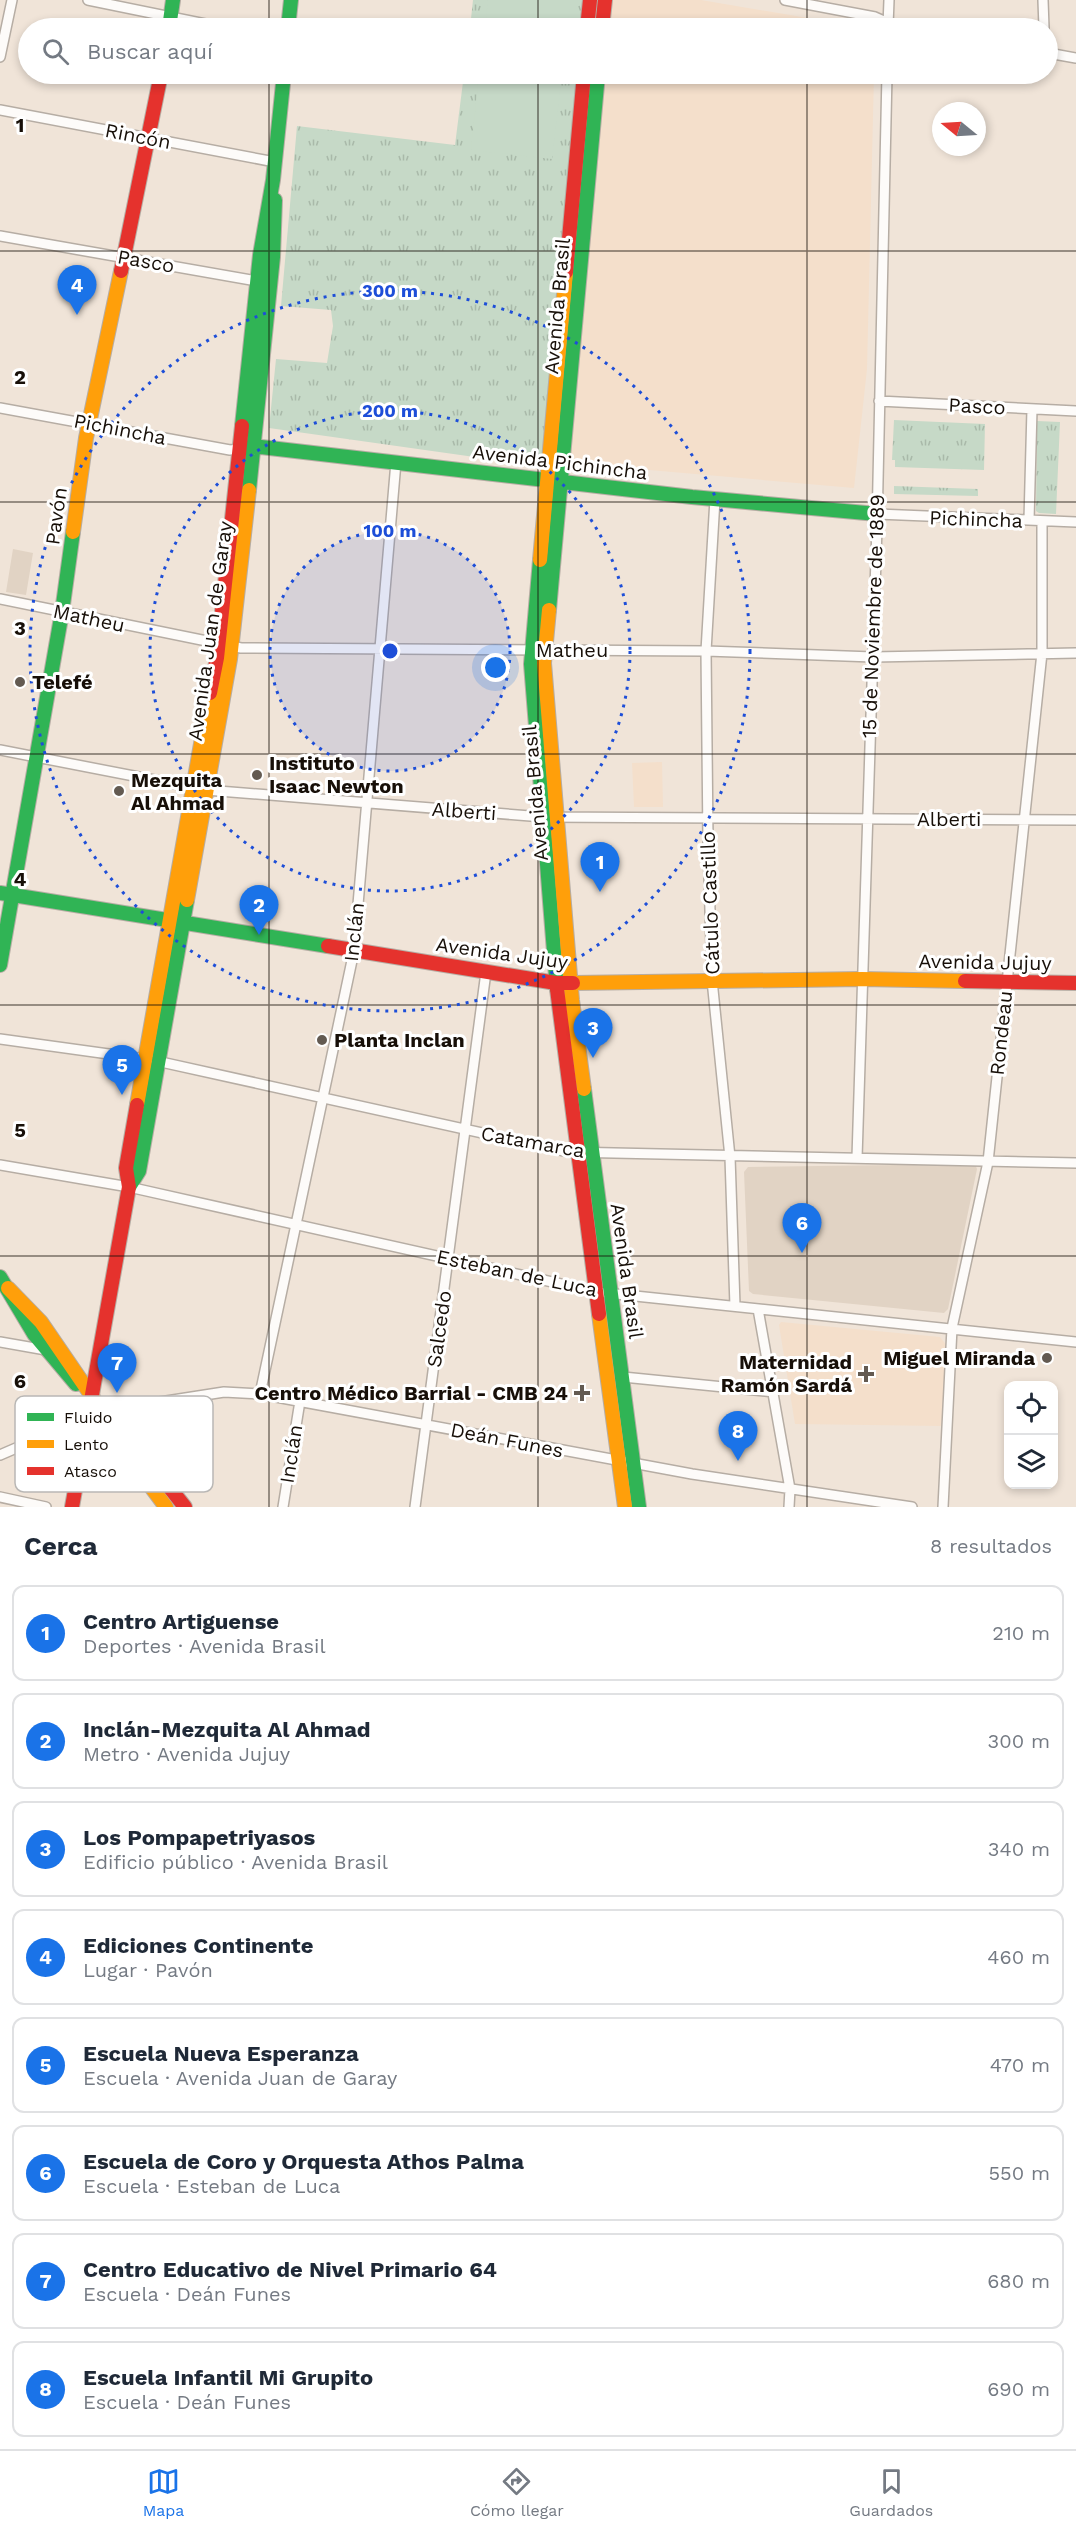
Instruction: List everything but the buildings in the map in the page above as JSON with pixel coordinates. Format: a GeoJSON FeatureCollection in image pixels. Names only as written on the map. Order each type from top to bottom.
{"type":"FeatureCollection","features":[{"type":"Feature","properties":{"kind":"main road"},"geometry":{"type":"LineString","coordinates":[[171,18],[173,0]]}},
{"type":"Feature","properties":{"kind":"main road"},"geometry":{"type":"LineString","coordinates":[[289,18],[291,0]]}},
{"type":"Feature","properties":{"kind":"main road"},"geometry":{"type":"LineString","coordinates":[[588,18],[590,0]]}},
{"type":"Feature","properties":{"kind":"main road"},"geometry":{"type":"LineString","coordinates":[[603,18],[604,0]]}},
{"type":"Feature","properties":{"kind":"main road","name":"Pavón"},"geometry":{"type":"LineString","coordinates":[[0,965],[6,894],[36,759],[62,612],[90,423],[159,84]]}},
{"type":"Feature","properties":{"kind":"main road","name":"Avenida Juan de Garay"},"geometry":{"type":"LineString","coordinates":[[176,921],[191,788],[225,646],[239,449],[257,281],[264,224],[273,180],[283,84]]}},
{"type":"Feature","properties":{"kind":"main road","name":"Avenida Brasil"},"geometry":{"type":"LineString","coordinates":[[583,84],[547,481],[537,650],[563,983],[628,1463],[639,1507]]}},
{"type":"Feature","properties":{"kind":"main road","name":"Avenida Brasil"},"geometry":{"type":"LineString","coordinates":[[537,650],[562,483],[597,84]]}},
{"type":"Feature","properties":{"kind":"main road","name":"Avenida Juan de Garay"},"geometry":{"type":"LineString","coordinates":[[93,1396],[129,1187],[126,1168],[152,1060],[176,921],[206,790],[254,447],[273,257],[273,180]]}},
{"type":"Feature","properties":{"kind":"main road","name":"Avenida Pichincha"},"geometry":{"type":"LineString","coordinates":[[239,449],[254,447],[562,483],[877,514]]}},
{"type":"Feature","properties":{"kind":"main road","name":"Avenida Jujuy"},"geometry":{"type":"LineString","coordinates":[[6,894],[563,983],[862,979],[1076,983]]}},
{"type":"Feature","properties":{"kind":"main road"},"geometry":{"type":"LineString","coordinates":[[4,1282],[41,1322],[93,1396]]}},
{"type":"Feature","properties":{"kind":"main road"},"geometry":{"type":"LineString","coordinates":[[4,1282],[46,1350],[76,1383],[93,1396]]}},
{"type":"Feature","properties":{"kind":"main road","name":"Avenida Brasil"},"geometry":{"type":"LineString","coordinates":[[604,1293],[623,1377],[628,1463],[625,1507]]}},
{"type":"Feature","properties":{"kind":"main road","name":"Avenida Juan de Garay"},"geometry":{"type":"LineString","coordinates":[[72,1507],[75,1492]]}},
{"type":"Feature","properties":{"kind":"main road"},"geometry":{"type":"LineString","coordinates":[[155,1492],[166,1507]]}},
{"type":"Feature","properties":{"kind":"main road"},"geometry":{"type":"LineString","coordinates":[[173,1492],[185,1507]]}},
{"type":"Feature","properties":{"kind":"street"},"geometry":{"type":"LineString","coordinates":[[0,57],[12,0]]}},
{"type":"Feature","properties":{"kind":"street"},"geometry":{"type":"LineString","coordinates":[[88,0],[152,18]]}},
{"type":"Feature","properties":{"kind":"street"},"geometry":{"type":"LineString","coordinates":[[785,0],[878,18]]}},
{"type":"Feature","properties":{"kind":"street"},"geometry":{"type":"LineString","coordinates":[[888,18],[889,0]]}},
{"type":"Feature","properties":{"kind":"street"},"geometry":{"type":"LineString","coordinates":[[1042,0],[1043,18]]}},
{"type":"Feature","properties":{"kind":"street"},"geometry":{"type":"LineString","coordinates":[[1058,55],[1076,58]]}},
{"type":"Feature","properties":{"kind":"street","name":"15 de Noviembre de 1889"},"geometry":{"type":"LineString","coordinates":[[857,1158],[877,514],[887,84]]}},
{"type":"Feature","properties":{"kind":"street","name":"Rincón"},"geometry":{"type":"LineString","coordinates":[[0,110],[275,162]]}},
{"type":"Feature","properties":{"kind":"street","name":"Pasco"},"geometry":{"type":"LineString","coordinates":[[0,236],[257,281]]}},
{"type":"Feature","properties":{"kind":"street","name":"Pasco"},"geometry":{"type":"LineString","coordinates":[[879,401],[1076,411]]}},
{"type":"Feature","properties":{"kind":"street","name":"Pichincha"},"geometry":{"type":"LineString","coordinates":[[0,408],[230,450],[239,449]]}},
{"type":"Feature","properties":{"kind":"street"},"geometry":{"type":"LineString","coordinates":[[1029,520],[1032,409]]}},
{"type":"Feature","properties":{"kind":"street","name":"Inclán"},"geometry":{"type":"LineString","coordinates":[[260,1394],[354,951],[396,462]]}},
{"type":"Feature","properties":{"kind":"street","name":"Cátulo Castillo"},"geometry":{"type":"LineString","coordinates":[[715,499],[705,651],[707,817],[712,980],[730,1157],[735,1306]]}},
{"type":"Feature","properties":{"kind":"street","name":"Pichincha"},"geometry":{"type":"LineString","coordinates":[[877,514],[1076,522]]}},
{"type":"Feature","properties":{"kind":"street","name":"Rondeau"},"geometry":{"type":"LineString","coordinates":[[943,1507],[952,1328],[988,1162],[1042,653],[1042,521]]}},
{"type":"Feature","properties":{"kind":"street","name":"Matheu"},"geometry":{"type":"LineString","coordinates":[[0,599],[225,646],[379,651],[705,651],[873,657],[1076,653]]}},
{"type":"Feature","properties":{"kind":"street","name":"Alberti"},"geometry":{"type":"LineString","coordinates":[[0,750],[36,759],[191,788],[365,805],[550,817],[1076,820]]}},
{"type":"Feature","properties":{"kind":"street","name":"Salcedo"},"geometry":{"type":"LineString","coordinates":[[415,1507],[486,972]]}},
{"type":"Feature","properties":{"kind":"street","name":"Catamarca"},"geometry":{"type":"LineString","coordinates":[[0,1040],[152,1060],[466,1130],[585,1153],[1076,1163]]}},
{"type":"Feature","properties":{"kind":"street","name":"Esteban de Luca"},"geometry":{"type":"LineString","coordinates":[[0,1165],[129,1187],[604,1293],[1076,1342]]}},
{"type":"Feature","properties":{"kind":"street"},"geometry":{"type":"LineString","coordinates":[[758,1309],[790,1490],[789,1507]]}},
{"type":"Feature","properties":{"kind":"street"},"geometry":{"type":"LineString","coordinates":[[0,1342],[46,1350]]}},
{"type":"Feature","properties":{"kind":"street"},"geometry":{"type":"LineString","coordinates":[[623,1377],[774,1392]]}},
{"type":"Feature","properties":{"kind":"street","name":"Deán Funes"},"geometry":{"type":"LineString","coordinates":[[198,1396],[224,1392],[260,1394],[628,1463],[790,1490],[912,1507]]}},
{"type":"Feature","properties":{"kind":"street","name":"Inclán"},"geometry":{"type":"LineString","coordinates":[[283,1507],[300,1401]]}},
{"type":"Feature","properties":{"kind":"street"},"geometry":{"type":"LineString","coordinates":[[0,1455],[15,1449]]}},
{"type":"Feature","properties":{"kind":"street"},"geometry":{"type":"LineString","coordinates":[[0,1497],[46,1507]]}},
{"type":"Feature","properties":{"kind":"shaded area"},"geometry":{"type":"Polygon","coordinates":[[[612,0],[701,0],[808,18],[610,18],[612,0]]]}},
{"type":"Feature","properties":{"kind":"shaded area"},"geometry":{"type":"Polygon","coordinates":[[[604,84],[874,84],[867,369],[854,488],[569,463],[604,84]]]}},
{"type":"Feature","properties":{"kind":"shaded area"},"geometry":{"type":"Polygon","coordinates":[[[13,549],[33,553],[26,595],[6,592],[13,549]]]}},
{"type":"Feature","properties":{"kind":"shaded area"},"geometry":{"type":"Polygon","coordinates":[[[662,762],[663,807],[634,807],[632,763],[662,762]]]}},
{"type":"Feature","properties":{"kind":"shaded area"},"geometry":{"type":"Polygon","coordinates":[[[975,1164],[977,1169],[948,1309],[944,1313],[753,1294],[749,1291],[744,1172],[748,1167],[975,1164]]]}},
{"type":"Feature","properties":{"kind":"shaded area","name":"Maternidad Ramón Sardá"},"geometry":{"type":"Polygon","coordinates":[[[781,1322],[940,1337],[947,1346],[943,1426],[795,1424],[779,1325],[781,1322]]]}},
{"type":"Feature","properties":{"kind":"green space"},"geometry":{"type":"Polygon","coordinates":[[[473,0],[584,0],[583,18],[471,18],[473,0]]]}},
{"type":"Feature","properties":{"kind":"green space"},"geometry":{"type":"Polygon","coordinates":[[[488,0],[571,0],[568,18],[486,18],[488,0]]]}},
{"type":"Feature","properties":{"kind":"green space"},"geometry":{"type":"Polygon","coordinates":[[[463,84],[576,84],[545,467],[269,428],[276,359],[327,363],[333,326],[331,310],[281,306],[297,126],[455,145],[463,84]]]}},
{"type":"Feature","properties":{"kind":"green space"},"geometry":{"type":"Polygon","coordinates":[[[478,84],[561,84],[552,159],[471,150],[478,84]]]}},
{"type":"Feature","properties":{"kind":"green space"},"geometry":{"type":"Polygon","coordinates":[[[894,420],[985,424],[984,470],[895,467],[895,460],[892,460],[894,420]]]}},
{"type":"Feature","properties":{"kind":"green space"},"geometry":{"type":"Polygon","coordinates":[[[1037,421],[1060,422],[1056,514],[1036,511],[1037,421]]]}},
{"type":"Feature","properties":{"kind":"green space"},"geometry":{"type":"Polygon","coordinates":[[[894,486],[978,489],[978,496],[894,494],[894,486]]]}},
{"type":"Feature","properties":{"kind":"traffic: fast"},"geometry":{"type":"LineString","coordinates":[[170,18],[173,0]]}},
{"type":"Feature","properties":{"kind":"traffic: fast"},"geometry":{"type":"LineString","coordinates":[[289,18],[291,0]]}},
{"type":"Feature","properties":{"kind":"traffic: fast"},"geometry":{"type":"LineString","coordinates":[[242,426],[260,255],[273,180],[283,84]]}},
{"type":"Feature","properties":{"kind":"traffic: fast"},"geometry":{"type":"LineString","coordinates":[[549,610],[597,84]]}},
{"type":"Feature","properties":{"kind":"traffic: fast"},"geometry":{"type":"LineString","coordinates":[[249,490],[273,257],[275,200]]}},
{"type":"Feature","properties":{"kind":"traffic: fast"},"geometry":{"type":"LineString","coordinates":[[247,448],[261,447],[692,497],[877,514]]}},
{"type":"Feature","properties":{"kind":"traffic: fast"},"geometry":{"type":"LineString","coordinates":[[0,965],[62,612],[73,532]]}},
{"type":"Feature","properties":{"kind":"traffic: fast"},"geometry":{"type":"LineString","coordinates":[[540,560],[531,664],[557,989]]}},
{"type":"Feature","properties":{"kind":"traffic: fast"},"geometry":{"type":"LineString","coordinates":[[0,893],[328,946]]}},
{"type":"Feature","properties":{"kind":"traffic: fast"},"geometry":{"type":"LineString","coordinates":[[129,1187],[139,1171],[187,900]]}},
{"type":"Feature","properties":{"kind":"traffic: fast"},"geometry":{"type":"LineString","coordinates":[[584,1089],[639,1507]]}},
{"type":"Feature","properties":{"kind":"traffic: fast"},"geometry":{"type":"LineString","coordinates":[[0,1277],[34,1334],[76,1384]]}},
{"type":"Feature","properties":{"kind":"traffic: slow"},"geometry":{"type":"LineString","coordinates":[[73,532],[86,438],[121,271]]}},
{"type":"Feature","properties":{"kind":"traffic: slow"},"geometry":{"type":"LineString","coordinates":[[540,560],[566,272]]}},
{"type":"Feature","properties":{"kind":"traffic: slow"},"geometry":{"type":"LineString","coordinates":[[187,900],[230,659],[249,490]]}},
{"type":"Feature","properties":{"kind":"traffic: slow"},"geometry":{"type":"LineString","coordinates":[[549,610],[544,663],[572,1000],[584,1089]]}},
{"type":"Feature","properties":{"kind":"traffic: slow"},"geometry":{"type":"LineString","coordinates":[[137,1105],[210,693]]}},
{"type":"Feature","properties":{"kind":"traffic: slow"},"geometry":{"type":"LineString","coordinates":[[573,983],[862,979],[965,981]]}},
{"type":"Feature","properties":{"kind":"traffic: slow"},"geometry":{"type":"LineString","coordinates":[[8,1288],[41,1322],[92,1396]]}},
{"type":"Feature","properties":{"kind":"traffic: slow"},"geometry":{"type":"LineString","coordinates":[[599,1314],[625,1507]]}},
{"type":"Feature","properties":{"kind":"traffic: slow"},"geometry":{"type":"LineString","coordinates":[[155,1492],[166,1507]]}},
{"type":"Feature","properties":{"kind":"traffic: jam"},"geometry":{"type":"LineString","coordinates":[[588,18],[590,0]]}},
{"type":"Feature","properties":{"kind":"traffic: jam"},"geometry":{"type":"LineString","coordinates":[[603,18],[605,0]]}},
{"type":"Feature","properties":{"kind":"traffic: jam"},"geometry":{"type":"LineString","coordinates":[[121,271],[159,84]]}},
{"type":"Feature","properties":{"kind":"traffic: jam"},"geometry":{"type":"LineString","coordinates":[[566,272],[583,84]]}},
{"type":"Feature","properties":{"kind":"traffic: jam"},"geometry":{"type":"LineString","coordinates":[[210,693],[217,658],[242,426]]}},
{"type":"Feature","properties":{"kind":"traffic: jam"},"geometry":{"type":"LineString","coordinates":[[328,946],[556,983],[573,983]]}},
{"type":"Feature","properties":{"kind":"traffic: jam"},"geometry":{"type":"LineString","coordinates":[[965,981],[1076,983]]}},
{"type":"Feature","properties":{"kind":"traffic: jam"},"geometry":{"type":"LineString","coordinates":[[557,989],[599,1314]]}},
{"type":"Feature","properties":{"kind":"traffic: jam"},"geometry":{"type":"LineString","coordinates":[[92,1396],[129,1187],[126,1168],[137,1105]]}},
{"type":"Feature","properties":{"kind":"traffic: jam"},"geometry":{"type":"LineString","coordinates":[[72,1507],[75,1492]]}},
{"type":"Feature","properties":{"kind":"traffic: jam"},"geometry":{"type":"LineString","coordinates":[[173,1492],[185,1507]]}},
{"type":"Feature","properties":{"kind":"place","name":"Ediciones Continente"},"geometry":{"type":"Point","coordinates":[77,315]}},
{"type":"Feature","properties":{"kind":"place","name":"Telefé"},"geometry":{"type":"Point","coordinates":[20,682]}},
{"type":"Feature","properties":{"kind":"place","name":"Instituto Isaac Newton"},"geometry":{"type":"Point","coordinates":[257,775]}},
{"type":"Feature","properties":{"kind":"place","name":"Mezquita Al Ahmad"},"geometry":{"type":"Point","coordinates":[119,791]}},
{"type":"Feature","properties":{"kind":"place","name":"Centro Artiguense"},"geometry":{"type":"Point","coordinates":[600,892]}},
{"type":"Feature","properties":{"kind":"place","name":"Inclán-Mezquita Al Ahmad"},"geometry":{"type":"Point","coordinates":[259,935]}},
{"type":"Feature","properties":{"kind":"place","name":"Planta Inclan"},"geometry":{"type":"Point","coordinates":[322,1040]}},
{"type":"Feature","properties":{"kind":"place","name":"Los Pompapetriyasos"},"geometry":{"type":"Point","coordinates":[593,1058]}},
{"type":"Feature","properties":{"kind":"place","name":"Escuela Nueva Esperanza"},"geometry":{"type":"Point","coordinates":[122,1095]}},
{"type":"Feature","properties":{"kind":"place","name":"Escuela de Coro y Orquesta Athos Palma"},"geometry":{"type":"Point","coordinates":[802,1253]}},
{"type":"Feature","properties":{"kind":"place","name":"Miguel Miranda"},"geometry":{"type":"Point","coordinates":[1047,1358]}},
{"type":"Feature","properties":{"kind":"place","name":"Maternidad Ramón Sardá"},"geometry":{"type":"Point","coordinates":[866,1374]}},
{"type":"Feature","properties":{"kind":"place","name":"Centro Educativo de Nivel Primario 64"},"geometry":{"type":"Point","coordinates":[117,1393]}},
{"type":"Feature","properties":{"kind":"place","name":"Centro Médico Barrial - CMB 24"},"geometry":{"type":"Point","coordinates":[582,1393]}},
{"type":"Feature","properties":{"kind":"place","name":"Escuela Infantil Mi Grupito"},"geometry":{"type":"Point","coordinates":[738,1461]}}]}
